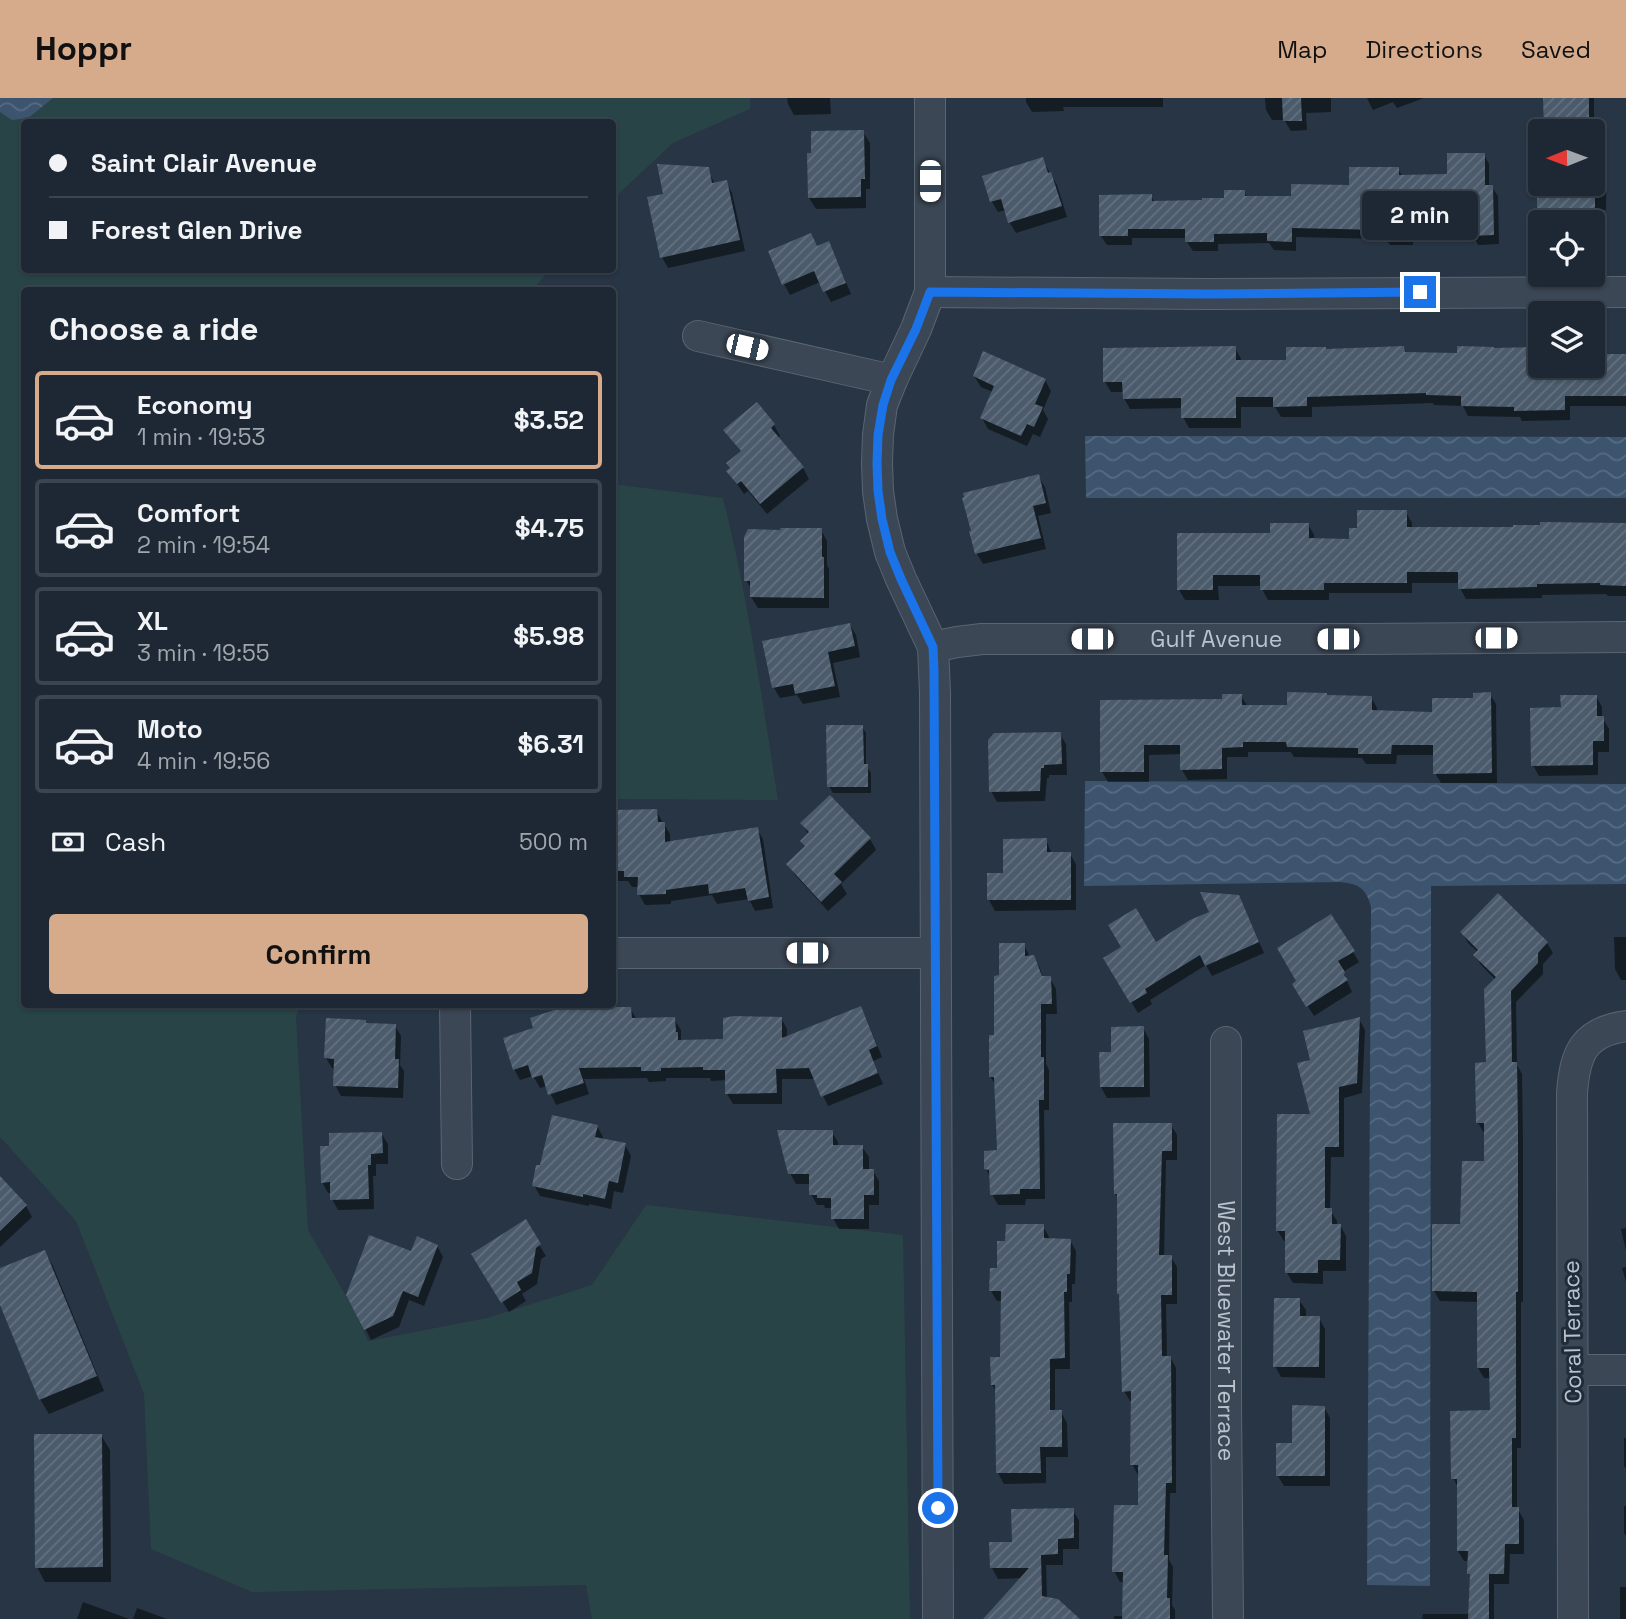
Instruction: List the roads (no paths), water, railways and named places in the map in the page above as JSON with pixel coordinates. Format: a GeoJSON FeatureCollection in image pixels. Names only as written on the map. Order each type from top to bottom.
{"type":"FeatureCollection","features":[{"type":"Feature","properties":{"kind":"street"},"geometry":{"type":"LineString","coordinates":[[930,98],[930,292],[916,329],[891,380],[883,405],[878,435],[878,491],[890,552],[933,647],[938,1619]]}},
{"type":"Feature","properties":{"kind":"street"},"geometry":{"type":"LineString","coordinates":[[930,292],[1626,292]]}},
{"type":"Feature","properties":{"kind":"street"},"geometry":{"type":"LineString","coordinates":[[698,336],[891,380]]}},
{"type":"Feature","properties":{"kind":"street","name":"Gulf Avenue"},"geometry":{"type":"LineString","coordinates":[[933,647],[982,639],[1626,637]]}},
{"type":"Feature","properties":{"kind":"street"},"geometry":{"type":"LineString","coordinates":[[616,953],[935,953]]}},
{"type":"Feature","properties":{"kind":"street"},"geometry":{"type":"LineString","coordinates":[[455,1008],[457,1164]]}},
{"type":"Feature","properties":{"kind":"street","name":"Coral Terrace"},"geometry":{"type":"LineString","coordinates":[[1573,1619],[1573,1070],[1582,1047],[1601,1032],[1626,1026]]}},
{"type":"Feature","properties":{"kind":"street","name":"West Bluewater Terrace"},"geometry":{"type":"LineString","coordinates":[[1226,1042],[1228,1619]]}},
{"type":"Feature","properties":{"kind":"street"},"geometry":{"type":"LineString","coordinates":[[1573,1370],[1626,1370]]}},
{"type":"Feature","properties":{"kind":"water"},"geometry":{"type":"Polygon","coordinates":[[[0,98],[53,98],[28,118],[12,120],[0,112],[0,98]]]}},
{"type":"Feature","properties":{"kind":"water"},"geometry":{"type":"Polygon","coordinates":[[[1085,436],[1626,437],[1626,498],[1086,498],[1085,436]]]}},
{"type":"Feature","properties":{"kind":"water"},"geometry":{"type":"Polygon","coordinates":[[[1085,781],[1626,784],[1626,884],[1431,886],[1430,1586],[1367,1585],[1369,901],[1361,888],[1340,882],[1084,886],[1085,781]]]}}]}
